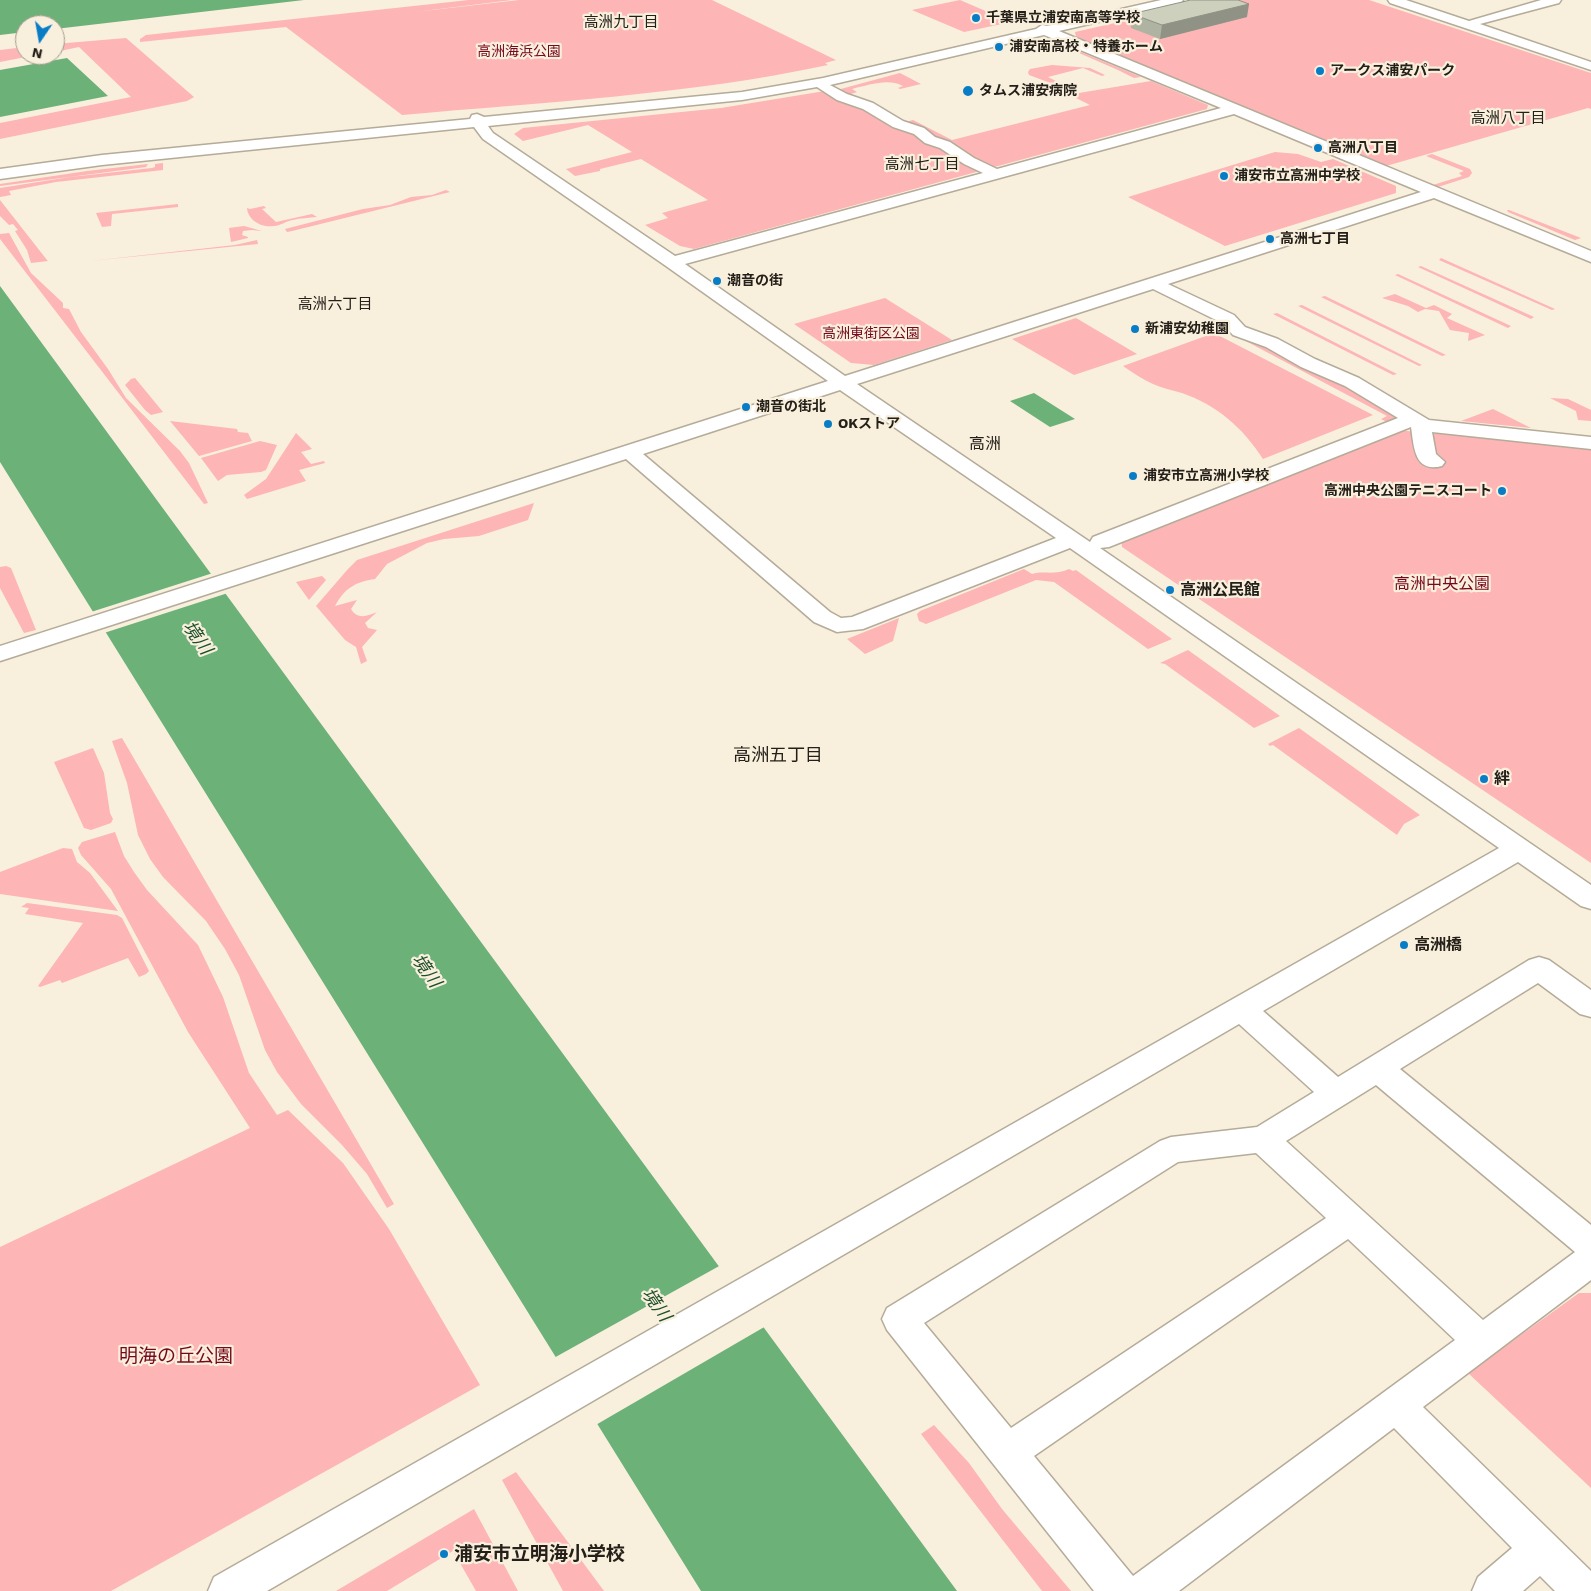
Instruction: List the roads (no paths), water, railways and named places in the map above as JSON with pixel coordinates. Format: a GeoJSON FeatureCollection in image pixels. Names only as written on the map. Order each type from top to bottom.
{"type":"FeatureCollection","features":[{"type":"Feature","properties":{"kind":"street"},"geometry":{"type":"LineString","coordinates":[[1042,28],[1152,0]]}},
{"type":"Feature","properties":{"kind":"street"},"geometry":{"type":"LineString","coordinates":[[0,174],[102,160],[690,97],[764,87],[1177,0]]}},
{"type":"Feature","properties":{"kind":"street"},"geometry":{"type":"LineString","coordinates":[[1394,0],[1591,66]]}},
{"type":"Feature","properties":{"kind":"street"},"geometry":{"type":"LineString","coordinates":[[1409,0],[1591,60]]}},
{"type":"Feature","properties":{"kind":"street"},"geometry":{"type":"LineString","coordinates":[[1474,22],[1555,0]]}},
{"type":"Feature","properties":{"kind":"street"},"geometry":{"type":"LineString","coordinates":[[1042,28],[1591,257]]}},
{"type":"Feature","properties":{"kind":"street"},"geometry":{"type":"LineString","coordinates":[[824,87],[842,97],[868,106],[898,124],[919,131],[930,140],[991,171]]}},
{"type":"Feature","properties":{"kind":"street"},"geometry":{"type":"LineString","coordinates":[[672,262],[1234,109]]}},
{"type":"Feature","properties":{"kind":"street"},"geometry":{"type":"LineString","coordinates":[[0,168],[101,154],[478,120]]}},
{"type":"Feature","properties":{"kind":"street"},"geometry":{"type":"LineString","coordinates":[[478,120],[482,130],[488,136],[672,262],[842,383],[1072,539],[1591,899]]}},
{"type":"Feature","properties":{"kind":"street"},"geometry":{"type":"LineString","coordinates":[[0,654],[1436,192]]}},
{"type":"Feature","properties":{"kind":"street"},"geometry":{"type":"LineString","coordinates":[[1161,286],[1228,319],[1239,331],[1272,343],[1352,382],[1424,425],[1591,443]]}},
{"type":"Feature","properties":{"kind":"street"},"geometry":{"type":"LineString","coordinates":[[1416,421],[1426,457],[1434,462]]}},
{"type":"Feature","properties":{"kind":"street"},"geometry":{"type":"LineString","coordinates":[[1101,542],[1416,421]]}},
{"type":"Feature","properties":{"kind":"street"},"geometry":{"type":"LineString","coordinates":[[628,451],[822,617],[837,625],[855,624],[1072,539]]}},
{"type":"Feature","properties":{"kind":"street"},"geometry":{"type":"LineString","coordinates":[[228,1591],[1519,849]]}},
{"type":"Feature","properties":{"kind":"street"},"geometry":{"type":"LineString","coordinates":[[1120,1591],[900,1319],[1171,1150],[1263,1139],[1539,968],[1591,1006]]}},
{"type":"Feature","properties":{"kind":"street"},"geometry":{"type":"LineString","coordinates":[[1240,1008],[1336,1093]]}},
{"type":"Feature","properties":{"kind":"street"},"geometry":{"type":"LineString","coordinates":[[1146,1591],[1589,1262],[1377,1068]]}},
{"type":"Feature","properties":{"kind":"street"},"geometry":{"type":"LineString","coordinates":[[1263,1139],[1482,1342]]}},
{"type":"Feature","properties":{"kind":"street"},"geometry":{"type":"LineString","coordinates":[[1008,1452],[1350,1220]]}},
{"type":"Feature","properties":{"kind":"street"},"geometry":{"type":"LineString","coordinates":[[1396,1405],[1583,1591]]}},
{"type":"Feature","properties":{"kind":"street"},"geometry":{"type":"LineString","coordinates":[[1492,1591],[1542,1550]]}},
{"type":"Feature","properties":{"kind":"water"},"geometry":{"type":"Polygon","coordinates":[[[0,0],[304,0],[65,28],[65,15],[15,15],[15,33],[0,35],[0,0]]]}},
{"type":"Feature","properties":{"kind":"water"},"geometry":{"type":"Polygon","coordinates":[[[65,58],[67,58],[108,96],[0,117],[0,70],[28,65],[65,65],[65,58]]]}},
{"type":"Feature","properties":{"kind":"water","name":"境川"},"geometry":{"type":"Polygon","coordinates":[[[0,286],[957,1591],[701,1591],[0,462],[0,286]]]}},
{"type":"Feature","properties":{"kind":"water"},"geometry":{"type":"Polygon","coordinates":[[[1034,393],[1075,419],[1050,427],[1010,401],[1034,393]]]}},
{"type":"Feature","properties":{"kind":"place","name":"千葉県立浦安南高等学校"},"geometry":{"type":"Point","coordinates":[976,18]}},
{"type":"Feature","properties":{"kind":"place","name":"浦安南高校・特養ホーム"},"geometry":{"type":"Point","coordinates":[999,47]}},
{"type":"Feature","properties":{"kind":"place","name":"アークス浦安パーク"},"geometry":{"type":"Point","coordinates":[1320,71]}},
{"type":"Feature","properties":{"kind":"place","name":"タムス浦安病院"},"geometry":{"type":"Point","coordinates":[968,91]}},
{"type":"Feature","properties":{"kind":"place","name":"高洲八丁目"},"geometry":{"type":"Point","coordinates":[1318,148]}},
{"type":"Feature","properties":{"kind":"place","name":"浦安市立高洲中学校"},"geometry":{"type":"Point","coordinates":[1224,176]}},
{"type":"Feature","properties":{"kind":"place","name":"高洲七丁目"},"geometry":{"type":"Point","coordinates":[1270,239]}},
{"type":"Feature","properties":{"kind":"place","name":"潮音の街"},"geometry":{"type":"Point","coordinates":[717,281]}},
{"type":"Feature","properties":{"kind":"place","name":"新浦安幼稚園"},"geometry":{"type":"Point","coordinates":[1135,329]}},
{"type":"Feature","properties":{"kind":"place","name":"潮音の街北"},"geometry":{"type":"Point","coordinates":[746,407]}},
{"type":"Feature","properties":{"kind":"place","name":"OKストア"},"geometry":{"type":"Point","coordinates":[828,424]}},
{"type":"Feature","properties":{"kind":"place","name":"浦安市立高洲小学校"},"geometry":{"type":"Point","coordinates":[1133,476]}},
{"type":"Feature","properties":{"kind":"place","name":"高洲中央公園テニスコート"},"geometry":{"type":"Point","coordinates":[1502,491]}},
{"type":"Feature","properties":{"kind":"place","name":"高洲公民館"},"geometry":{"type":"Point","coordinates":[1170,590]}},
{"type":"Feature","properties":{"kind":"place","name":"絆"},"geometry":{"type":"Point","coordinates":[1484,779]}},
{"type":"Feature","properties":{"kind":"place","name":"高洲橋"},"geometry":{"type":"Point","coordinates":[1404,945]}},
{"type":"Feature","properties":{"kind":"place","name":"浦安市立明海小学校"},"geometry":{"type":"Point","coordinates":[444,1554]}},
{"type":"Feature","properties":{"kind":"district","name":"高洲九丁目"},"geometry":{"type":"Point","coordinates":[621,23]}},
{"type":"Feature","properties":{"kind":"district","name":"高洲八丁目"},"geometry":{"type":"Point","coordinates":[1508,119]}},
{"type":"Feature","properties":{"kind":"district","name":"高洲七丁目"},"geometry":{"type":"Point","coordinates":[922,165]}},
{"type":"Feature","properties":{"kind":"district","name":"高洲六丁目"},"geometry":{"type":"Point","coordinates":[335,305]}},
{"type":"Feature","properties":{"kind":"district","name":"高洲"},"geometry":{"type":"Point","coordinates":[985,444]}},
{"type":"Feature","properties":{"kind":"district","name":"高洲五丁目"},"geometry":{"type":"Point","coordinates":[778,756]}},
{"type":"Feature","properties":{"kind":"park label","name":"高洲海浜公園"},"geometry":{"type":"Point","coordinates":[519,52]}},
{"type":"Feature","properties":{"kind":"park label","name":"高洲東街区公園"},"geometry":{"type":"Point","coordinates":[871,334]}},
{"type":"Feature","properties":{"kind":"park label","name":"高洲中央公園"},"geometry":{"type":"Point","coordinates":[1442,584]}},
{"type":"Feature","properties":{"kind":"park label","name":"明海の丘公園"},"geometry":{"type":"Point","coordinates":[176,1356]}}]}
